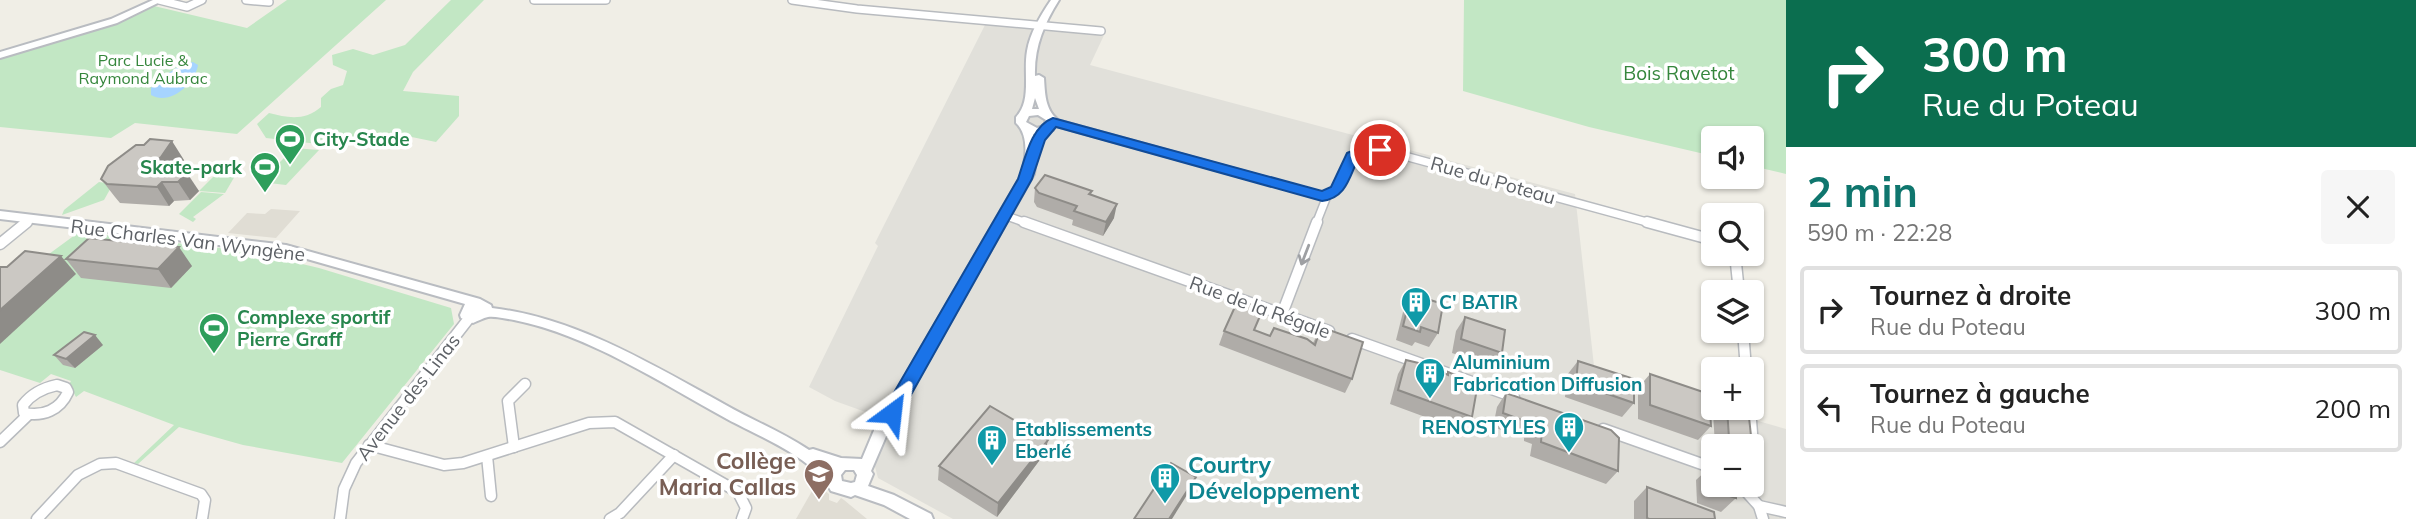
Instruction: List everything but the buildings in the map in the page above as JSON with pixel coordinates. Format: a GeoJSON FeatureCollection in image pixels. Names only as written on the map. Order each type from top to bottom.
{"type":"FeatureCollection","features":[{"type":"Feature","properties":{"kind":"street"},"geometry":{"type":"LineString","coordinates":[[0,55],[114,21],[159,0],[188,7],[202,0]]}},
{"type":"Feature","properties":{"kind":"street"},"geometry":{"type":"LineString","coordinates":[[246,0],[269,2]]}},
{"type":"Feature","properties":{"kind":"street"},"geometry":{"type":"LineString","coordinates":[[534,0],[606,0]]}},
{"type":"Feature","properties":{"kind":"street"},"geometry":{"type":"LineString","coordinates":[[792,0],[1101,31]]}},
{"type":"Feature","properties":{"kind":"street"},"geometry":{"type":"LineString","coordinates":[[1032,153],[1026,128],[1020,120],[1027,113],[1031,98],[1031,57],[1054,0]]}},
{"type":"Feature","properties":{"kind":"street"},"geometry":{"type":"LineString","coordinates":[[880,432],[834,470],[832,478],[841,489],[862,479],[880,432],[1028,174],[1032,153],[1048,122],[1040,98],[1038,68],[1044,26]]}},
{"type":"Feature","properties":{"kind":"street"},"geometry":{"type":"LineString","coordinates":[[1027,113],[1048,122],[1327,196],[1282,314]]}},
{"type":"Feature","properties":{"kind":"street"},"geometry":{"type":"LineString","coordinates":[[1026,128],[1048,122]]}},
{"type":"Feature","properties":{"kind":"street","name":"Rue du Poteau"},"geometry":{"type":"LineString","coordinates":[[1327,196],[1338,189],[1352,156],[1364,151],[1380,150],[1701,237]]}},
{"type":"Feature","properties":{"kind":"street","name":"Rue Charles Van Wyngène"},"geometry":{"type":"LineString","coordinates":[[0,215],[286,249],[326,258],[482,308],[525,318],[602,348],[651,371],[796,450],[832,478]]}},
{"type":"Feature","properties":{"kind":"street","name":"Rue de la Régale"},"geometry":{"type":"LineString","coordinates":[[1004,215],[1525,401]]}},
{"type":"Feature","properties":{"kind":"street"},"geometry":{"type":"LineString","coordinates":[[0,244],[29,220]]}},
{"type":"Feature","properties":{"kind":"street"},"geometry":{"type":"LineString","coordinates":[[454,297],[468,315]]}},
{"type":"Feature","properties":{"kind":"street"},"geometry":{"type":"LineString","coordinates":[[468,315],[471,306],[482,308]]}},
{"type":"Feature","properties":{"kind":"street","name":"Avenue des Linas"},"geometry":{"type":"LineString","coordinates":[[340,519],[347,481],[369,445],[468,315]]}},
{"type":"Feature","properties":{"kind":"street"},"geometry":{"type":"LineString","coordinates":[[514,447],[508,401],[525,384]]}},
{"type":"Feature","properties":{"kind":"street"},"geometry":{"type":"LineString","coordinates":[[0,442],[28,415]]}},
{"type":"Feature","properties":{"kind":"street"},"geometry":{"type":"LineString","coordinates":[[369,445],[444,465],[487,456],[606,421],[622,425],[738,492],[746,508],[742,519]]}},
{"type":"Feature","properties":{"kind":"street"},"geometry":{"type":"LineString","coordinates":[[1590,424],[1701,464]]}},
{"type":"Feature","properties":{"kind":"street","name":"Rue Charles Van Wyngène"},"geometry":{"type":"LineString","coordinates":[[796,450],[845,463]]}},
{"type":"Feature","properties":{"kind":"street"},"geometry":{"type":"LineString","coordinates":[[610,519],[620,513],[674,454]]}},
{"type":"Feature","properties":{"kind":"street"},"geometry":{"type":"LineString","coordinates":[[487,456],[491,496]]}},
{"type":"Feature","properties":{"kind":"street"},"geometry":{"type":"LineString","coordinates":[[37,519],[78,475],[109,462],[201,494],[205,500],[202,519]]}},
{"type":"Feature","properties":{"kind":"street"},"geometry":{"type":"LineString","coordinates":[[845,463],[858,464],[862,479],[889,500],[925,519]]}},
{"type":"Feature","properties":{"kind":"street"},"geometry":{"type":"LineString","coordinates":[[1754,497],[1763,519]]}},
{"type":"Feature","properties":{"kind":"street"},"geometry":{"type":"LineString","coordinates":[[1759,506],[1786,512]]}},
{"type":"Feature","properties":{"kind":"shaded area"},"geometry":{"type":"Polygon","coordinates":[[[986,23],[1105,33],[1090,65],[1575,194],[1594,366],[1701,401],[1701,420],[1755,420],[1786,429],[1786,519],[953,519],[878,478],[874,463],[896,423],[835,401],[809,387],[878,246],[875,243],[986,23]]]}},
{"type":"Feature","properties":{"kind":"shaded area"},"geometry":{"type":"Polygon","coordinates":[[[271,209],[300,211],[276,238],[228,233],[247,213],[265,214],[271,209]]]}},
{"type":"Feature","properties":{"kind":"shaded area","name":"Collège Maria Callas"},"geometry":{"type":"Polygon","coordinates":[[[816,484],[829,494],[829,500],[837,503],[841,498],[867,519],[796,519],[816,484]]]}},
{"type":"Feature","properties":{"kind":"green space","name":"Parc Lucie & Raymond Aubrac"},"geometry":{"type":"Polygon","coordinates":[[[287,0],[386,0],[237,134],[135,123],[111,138],[0,127],[0,58],[112,26],[154,6],[247,28],[287,0]]]}},
{"type":"Feature","properties":{"kind":"green space"},"geometry":{"type":"Polygon","coordinates":[[[451,0],[484,0],[413,72],[403,91],[459,96],[459,116],[436,142],[402,135],[382,141],[327,145],[266,138],[257,124],[269,113],[290,117],[309,115],[321,107],[321,98],[331,89],[343,85],[347,71],[333,65],[332,55],[353,49],[373,55],[405,45],[451,0]]]}},
{"type":"Feature","properties":{"kind":"green space","name":"Bois Ravetot"},"geometry":{"type":"Polygon","coordinates":[[[1464,0],[1786,0],[1786,174],[1764,169],[1764,126],[1701,126],[1701,153],[1589,127],[1463,91],[1464,0]]]}},
{"type":"Feature","properties":{"kind":"green space","name":"City-Stade"},"geometry":{"type":"Polygon","coordinates":[[[294,148],[319,150],[286,185],[260,182],[294,148]]]}},
{"type":"Feature","properties":{"kind":"green space"},"geometry":{"type":"Polygon","coordinates":[[[239,169],[225,193],[199,191],[219,171],[239,169]]]}},
{"type":"Feature","properties":{"kind":"green space"},"geometry":{"type":"Polygon","coordinates":[[[99,182],[113,184],[104,200],[62,215],[64,210],[99,182]]]}},
{"type":"Feature","properties":{"kind":"green space"},"geometry":{"type":"Polygon","coordinates":[[[201,192],[224,194],[193,217],[196,219],[193,222],[179,214],[201,192]]]}},
{"type":"Feature","properties":{"kind":"green space","name":"Complexe sportif Pierre Graff"},"geometry":{"type":"Polygon","coordinates":[[[79,232],[247,251],[319,268],[451,308],[454,324],[342,463],[243,445],[179,427],[138,464],[134,463],[174,425],[84,391],[76,397],[69,384],[71,381],[51,374],[40,383],[0,370],[0,290],[79,232]]]}},
{"type":"Feature","properties":{"kind":"water"},"geometry":{"type":"Polygon","coordinates":[[[193,62],[198,65],[196,72],[181,91],[166,98],[151,95],[151,88],[165,75],[181,65],[193,62]]]}},
{"type":"Feature","properties":{"kind":"place","name":"City-Stade"},"geometry":{"type":"Point","coordinates":[290,166]}},
{"type":"Feature","properties":{"kind":"place","name":"Skate-park"},"geometry":{"type":"Point","coordinates":[265,194]}},
{"type":"Feature","properties":{"kind":"place","name":"C' BATIR"},"geometry":{"type":"Point","coordinates":[1416,329]}},
{"type":"Feature","properties":{"kind":"place","name":"Complexe sportif Pierre Graff"},"geometry":{"type":"Point","coordinates":[214,355]}},
{"type":"Feature","properties":{"kind":"place","name":"Aluminium Fabrication Diffusion"},"geometry":{"type":"Point","coordinates":[1430,400]}},
{"type":"Feature","properties":{"kind":"place","name":"RENOSTYLES"},"geometry":{"type":"Point","coordinates":[1569,454]}},
{"type":"Feature","properties":{"kind":"place","name":"Etablissements Eberlé"},"geometry":{"type":"Point","coordinates":[992,467]}},
{"type":"Feature","properties":{"kind":"place","name":"Collège Maria Callas"},"geometry":{"type":"Point","coordinates":[819,501]}},
{"type":"Feature","properties":{"kind":"place","name":"Courtry Développement"},"geometry":{"type":"Point","coordinates":[1165,505]}},
{"type":"Feature","properties":{"kind":"route"},"geometry":{"type":"LineString","coordinates":[[892,413],[1025,179],[1039,139],[1053,122],[1072,125],[1322,196],[1335,193],[1352,156],[1364,151],[1380,150]]}}]}
